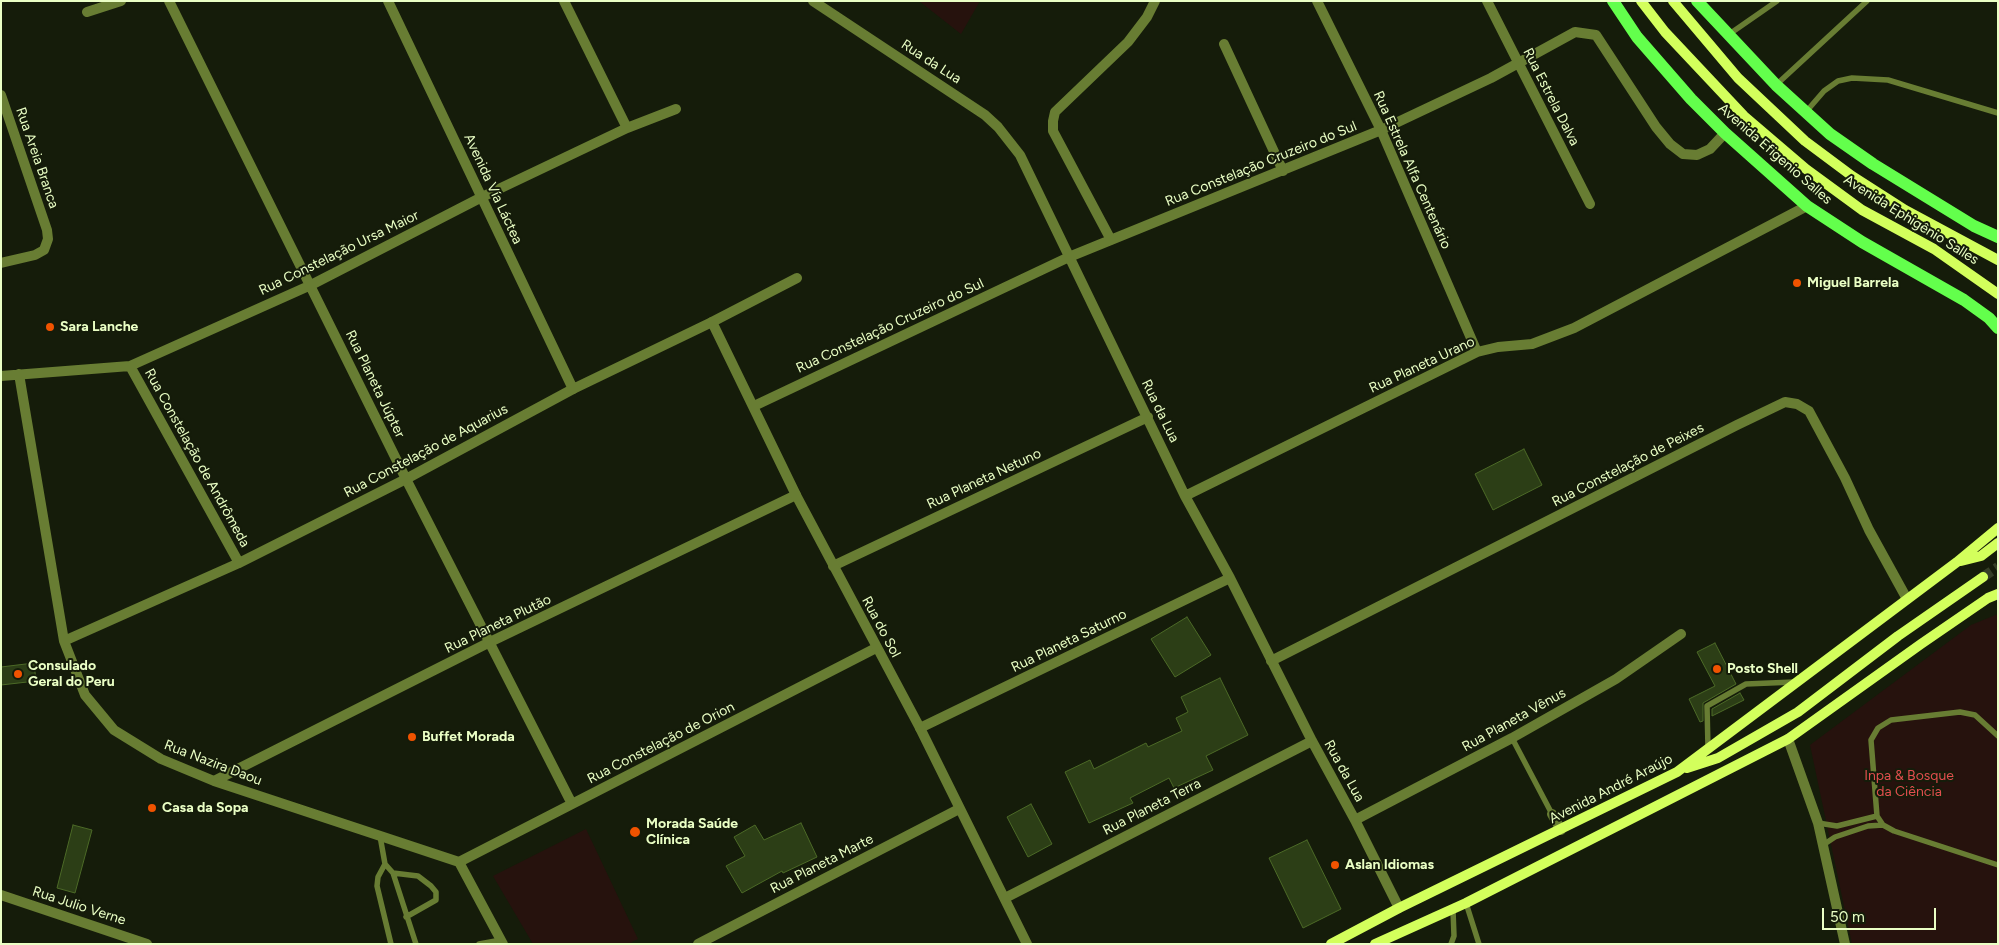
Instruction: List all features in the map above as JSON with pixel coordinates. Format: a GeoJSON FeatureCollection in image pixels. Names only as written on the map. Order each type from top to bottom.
{"type":"FeatureCollection","features":[{"type":"Feature","properties":{"kind":"main road","name":"Avenida Efigenio Salles"},"geometry":{"type":"LineString","coordinates":[[1613,1],[1637,37],[1725,133],[1808,206],[1862,242],[1964,300],[1993,321],[1998,328]]}},
{"type":"Feature","properties":{"kind":"main road","name":"Avenida Ephigênio Salles"},"geometry":{"type":"LineString","coordinates":[[1641,1],[1664,32],[1744,116],[1806,169],[1862,210],[1934,249],[1998,294]]}},
{"type":"Feature","properties":{"kind":"main road","name":"Avenida Ephigênio Salles"},"geometry":{"type":"LineString","coordinates":[[1673,1],[1738,78],[1805,141],[1852,176],[1905,210],[1998,260]]}},
{"type":"Feature","properties":{"kind":"main road","name":"Avenida Ephigênio Salles"},"geometry":{"type":"LineString","coordinates":[[1697,1],[1776,85],[1830,134],[1873,164],[1974,226],[1997,237]]}},
{"type":"Feature","properties":{"kind":"main road","name":"Avenida André Araújo"},"geometry":{"type":"LineString","coordinates":[[1331,944],[1399,908],[1677,772],[1957,562],[1998,528]]}},
{"type":"Feature","properties":{"kind":"main road"},"geometry":{"type":"LineString","coordinates":[[1957,562],[1981,556],[1998,543]]}},
{"type":"Feature","properties":{"kind":"main road"},"geometry":{"type":"LineString","coordinates":[[1677,772],[1718,758],[1798,712],[1898,636],[1983,577]]}},
{"type":"Feature","properties":{"kind":"main road"},"geometry":{"type":"LineString","coordinates":[[1375,944],[1466,904],[1788,739],[1993,596],[1998,587]]}},
{"type":"Feature","properties":{"kind":"street"},"geometry":{"type":"LineString","coordinates":[[87,12],[120,1]]}},
{"type":"Feature","properties":{"kind":"street","name":"Rua Planeta Júpter"},"geometry":{"type":"LineString","coordinates":[[170,1],[406,479],[572,804]]}},
{"type":"Feature","properties":{"kind":"street","name":"Avenida Vía Láctea"},"geometry":{"type":"LineString","coordinates":[[388,1],[572,389]]}},
{"type":"Feature","properties":{"kind":"street"},"geometry":{"type":"LineString","coordinates":[[564,1],[627,128]]}},
{"type":"Feature","properties":{"kind":"street","name":"Rua da Lua"},"geometry":{"type":"LineString","coordinates":[[813,1],[966,101],[998,126],[1020,155],[1186,496],[1399,908]]}},
{"type":"Feature","properties":{"kind":"street"},"geometry":{"type":"LineString","coordinates":[[1111,240],[1053,131],[1053,121],[1055,112],[1128,42],[1147,17],[1155,1]]}},
{"type":"Feature","properties":{"kind":"street","name":"Rua Estrela Alfa Centenário"},"geometry":{"type":"LineString","coordinates":[[1318,1],[1381,130],[1477,352]]}},
{"type":"Feature","properties":{"kind":"street","name":"Rua Estrela Dalva"},"geometry":{"type":"LineString","coordinates":[[1487,1],[1590,204]]}},
{"type":"Feature","properties":{"kind":"street","name":"Rua Constelação Cruzeiro do Sul"},"geometry":{"type":"LineString","coordinates":[[754,406],[1069,257],[1381,130],[1491,78],[1575,32],[1596,35],[1656,127],[1670,144],[1682,154],[1697,155],[1710,150],[1725,133]]}},
{"type":"Feature","properties":{"kind":"street"},"geometry":{"type":"LineString","coordinates":[[1224,44],[1283,171]]}},
{"type":"Feature","properties":{"kind":"street","name":"Rua Areia Branca"},"geometry":{"type":"LineString","coordinates":[[1,95],[6,125],[47,230],[48,238],[44,250],[35,256],[1,263]]}},
{"type":"Feature","properties":{"kind":"street","name":"Rua Constelação Ursa Maior"},"geometry":{"type":"LineString","coordinates":[[1,376],[130,366],[311,285],[482,197],[627,128],[676,109]]}},
{"type":"Feature","properties":{"kind":"street","name":"Rua Planeta Urano"},"geometry":{"type":"LineString","coordinates":[[1186,496],[1477,352],[1498,347],[1532,344],[1574,328],[1808,206]]}},
{"type":"Feature","properties":{"kind":"street","name":"Rua Constelação de Aquarius"},"geometry":{"type":"LineString","coordinates":[[64,641],[239,564],[406,479],[572,389],[712,322],[797,278]]}},
{"type":"Feature","properties":{"kind":"street","name":"Rua do Sol"},"geometry":{"type":"LineString","coordinates":[[712,322],[796,495],[832,566],[920,728],[1027,944]]}},
{"type":"Feature","properties":{"kind":"street","name":"Rua Constelação de Andrômeda"},"geometry":{"type":"LineString","coordinates":[[130,366],[239,564]]}},
{"type":"Feature","properties":{"kind":"street","name":"Rua Nazira Daou"},"geometry":{"type":"LineString","coordinates":[[19,374],[64,641],[85,695],[114,730],[161,759],[214,781],[459,862]]}},
{"type":"Feature","properties":{"kind":"street","name":"Rua Constelação de Peixes"},"geometry":{"type":"LineString","coordinates":[[1271,661],[1785,402],[1797,404],[1809,410],[1845,478],[1869,530],[1907,599]]}},
{"type":"Feature","properties":{"kind":"street","name":"Rua Planeta Netuno"},"geometry":{"type":"LineString","coordinates":[[832,566],[1148,417]]}},
{"type":"Feature","properties":{"kind":"street","name":"Rua Planeta Plutão"},"geometry":{"type":"LineString","coordinates":[[214,781],[490,642],[796,495]]}},
{"type":"Feature","properties":{"kind":"street","name":"Rua Planeta Saturno"},"geometry":{"type":"LineString","coordinates":[[920,728],[1230,578]]}},
{"type":"Feature","properties":{"kind":"street","name":"Rua Planeta Vênus"},"geometry":{"type":"LineString","coordinates":[[1355,820],[1512,738],[1616,679],[1681,634]]}},
{"type":"Feature","properties":{"kind":"street","name":"Rua Constelação de Orion"},"geometry":{"type":"LineString","coordinates":[[459,862],[876,648]]}},
{"type":"Feature","properties":{"kind":"street"},"geometry":{"type":"LineString","coordinates":[[1788,739],[1818,823],[1845,944]]}},
{"type":"Feature","properties":{"kind":"street","name":"Rua Planeta Terra"},"geometry":{"type":"LineString","coordinates":[[1005,898],[1312,741]]}},
{"type":"Feature","properties":{"kind":"street","name":"Rua Planeta Marte"},"geometry":{"type":"LineString","coordinates":[[698,944],[959,809]]}},
{"type":"Feature","properties":{"kind":"street"},"geometry":{"type":"LineString","coordinates":[[1552,814],[1561,830]]}},
{"type":"Feature","properties":{"kind":"street"},"geometry":{"type":"LineString","coordinates":[[459,862],[502,942]]}},
{"type":"Feature","properties":{"kind":"street","name":"Rua Julio Verne"},"geometry":{"type":"LineString","coordinates":[[1,895],[147,944]]}},
{"type":"Feature","properties":{"kind":"lane"},"geometry":{"type":"LineString","coordinates":[[1728,35],[1778,1]]}},
{"type":"Feature","properties":{"kind":"lane"},"geometry":{"type":"LineString","coordinates":[[1776,85],[1867,1]]}},
{"type":"Feature","properties":{"kind":"lane"},"geometry":{"type":"LineString","coordinates":[[1805,113],[1824,91],[1838,81],[1852,78],[1888,80],[1998,113]]}},
{"type":"Feature","properties":{"kind":"lane"},"geometry":{"type":"LineString","coordinates":[[1708,748],[1707,706],[1746,684],[1796,682]]}},
{"type":"Feature","properties":{"kind":"lane"},"geometry":{"type":"LineString","coordinates":[[1882,825],[1877,816],[1871,740],[1878,728],[1891,720],[1960,712],[1976,715],[1998,736]]}},
{"type":"Feature","properties":{"kind":"lane"},"geometry":{"type":"LineString","coordinates":[[1512,738],[1552,814]]}},
{"type":"Feature","properties":{"kind":"lane"},"geometry":{"type":"LineString","coordinates":[[1818,823],[1837,826],[1877,816]]}},
{"type":"Feature","properties":{"kind":"lane"},"geometry":{"type":"LineString","coordinates":[[1823,845],[1834,838],[1868,826],[1882,825],[1894,831],[1998,865]]}},
{"type":"Feature","properties":{"kind":"lane"},"geometry":{"type":"LineString","coordinates":[[380,836],[385,864],[392,873],[416,944]]}},
{"type":"Feature","properties":{"kind":"lane"},"geometry":{"type":"LineString","coordinates":[[385,864],[378,877],[377,886],[391,944]]}},
{"type":"Feature","properties":{"kind":"lane"},"geometry":{"type":"LineString","coordinates":[[392,873],[418,876],[432,886],[436,892],[436,900],[406,918]]}},
{"type":"Feature","properties":{"kind":"lane"},"geometry":{"type":"LineString","coordinates":[[1466,904],[1479,944]]}},
{"type":"Feature","properties":{"kind":"lane"},"geometry":{"type":"LineString","coordinates":[[1451,944],[1454,936],[1453,910]]}},
{"type":"Feature","properties":{"kind":"lane"},"geometry":{"type":"LineString","coordinates":[[479,944],[502,942]]}},
{"type":"Feature","properties":{"kind":"green space"},"geometry":{"type":"Polygon","coordinates":[[[919,1],[980,1],[961,34],[919,1]]]}},
{"type":"Feature","properties":{"kind":"green space","name":"Inpa & Bosque da Ciência"},"geometry":{"type":"Polygon","coordinates":[[[1998,614],[1998,944],[1852,944],[1810,745],[1971,625],[1998,614]]]}},
{"type":"Feature","properties":{"kind":"green space"},"geometry":{"type":"Polygon","coordinates":[[[586,829],[638,939],[628,944],[533,944],[493,876],[586,829]]]}},
{"type":"Feature","properties":{"kind":"building"},"geometry":{"type":"Polygon","coordinates":[[[1524,449],[1542,485],[1493,510],[1475,474],[1524,449]]]}},
{"type":"Feature","properties":{"kind":"building"},"geometry":{"type":"Polygon","coordinates":[[[1187,617],[1211,655],[1175,677],[1151,639],[1187,617]]]}},
{"type":"Feature","properties":{"kind":"building","name":"Posto Shell"},"geometry":{"type":"Polygon","coordinates":[[[1715,643],[1736,684],[1703,703],[1703,721],[1700,722],[1689,699],[1715,686],[1697,652],[1715,643]]]}},
{"type":"Feature","properties":{"kind":"building","name":"Consulado Geral do Peru"},"geometry":{"type":"Polygon","coordinates":[[[34,663],[36,681],[1,685],[1,667],[34,663]]]}},
{"type":"Feature","properties":{"kind":"building"},"geometry":{"type":"Polygon","coordinates":[[[1220,678],[1248,735],[1206,756],[1213,770],[1174,788],[1169,778],[1130,798],[1133,803],[1089,823],[1065,772],[1090,760],[1094,769],[1146,743],[1148,747],[1182,731],[1176,718],[1188,712],[1181,697],[1220,678]]]}},
{"type":"Feature","properties":{"kind":"building"},"geometry":{"type":"Polygon","coordinates":[[[1740,693],[1744,700],[1712,716],[1712,709],[1740,693]]]}},
{"type":"Feature","properties":{"kind":"building"},"geometry":{"type":"Polygon","coordinates":[[[1031,804],[1052,844],[1028,857],[1007,817],[1031,804]]]}},
{"type":"Feature","properties":{"kind":"building"},"geometry":{"type":"Polygon","coordinates":[[[801,823],[817,857],[783,873],[782,871],[742,893],[726,866],[745,856],[734,837],[755,825],[764,840],[801,823]]]}},
{"type":"Feature","properties":{"kind":"building"},"geometry":{"type":"Polygon","coordinates":[[[73,825],[92,830],[75,893],[57,888],[73,825]]]}},
{"type":"Feature","properties":{"kind":"building"},"geometry":{"type":"Polygon","coordinates":[[[1307,840],[1341,909],[1303,928],[1269,858],[1307,840]]]}},
{"type":"Feature","properties":{"kind":"tunnel"},"geometry":{"type":"LineString","coordinates":[[1983,577],[1998,567]]}},
{"type":"Feature","properties":{"kind":"place","name":"Miguel Barrela"},"geometry":{"type":"Point","coordinates":[1797,283]}},
{"type":"Feature","properties":{"kind":"place","name":"Sara Lanche"},"geometry":{"type":"Point","coordinates":[50,327]}},
{"type":"Feature","properties":{"kind":"place","name":"Posto Shell"},"geometry":{"type":"Point","coordinates":[1717,669]}},
{"type":"Feature","properties":{"kind":"place","name":"Consulado Geral do Peru"},"geometry":{"type":"Point","coordinates":[18,674]}},
{"type":"Feature","properties":{"kind":"place","name":"Buffet Morada"},"geometry":{"type":"Point","coordinates":[412,737]}},
{"type":"Feature","properties":{"kind":"place","name":"Casa da Sopa"},"geometry":{"type":"Point","coordinates":[152,808]}},
{"type":"Feature","properties":{"kind":"place","name":"Morada Saúde Clínica"},"geometry":{"type":"Point","coordinates":[635,832]}},
{"type":"Feature","properties":{"kind":"place","name":"Aslan Idiomas"},"geometry":{"type":"Point","coordinates":[1335,865]}}]}
